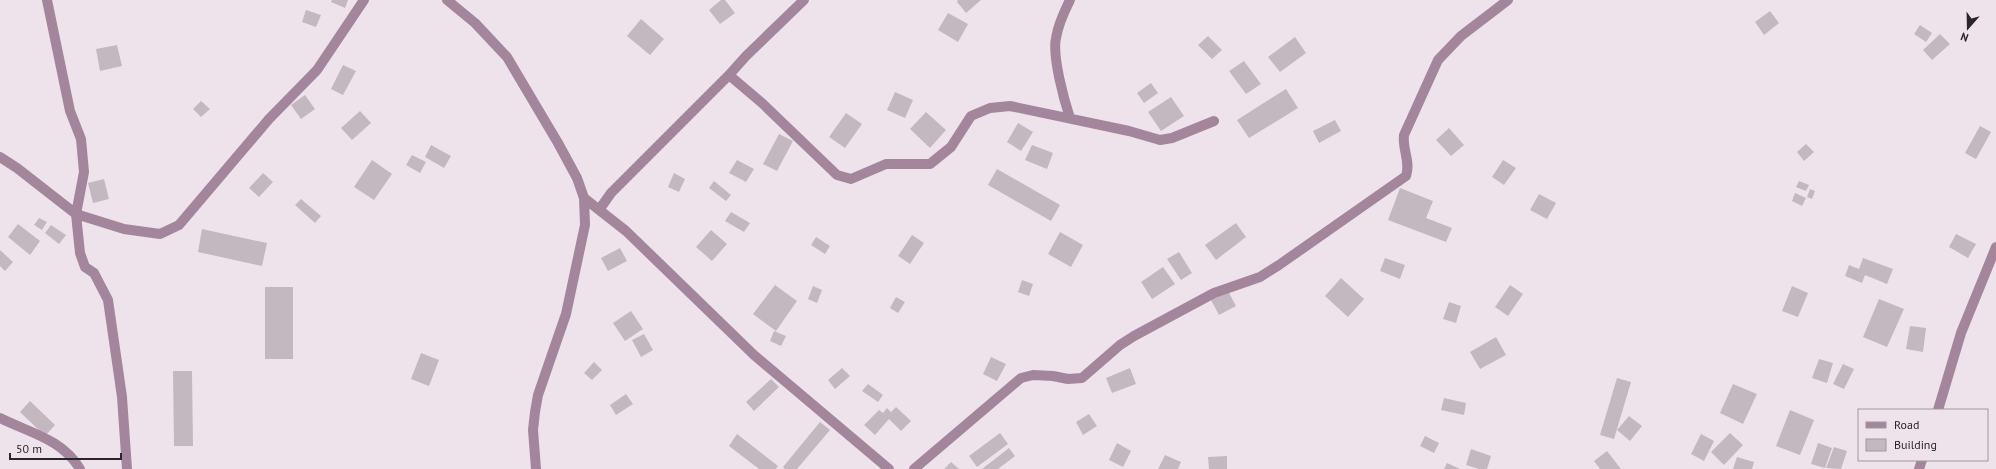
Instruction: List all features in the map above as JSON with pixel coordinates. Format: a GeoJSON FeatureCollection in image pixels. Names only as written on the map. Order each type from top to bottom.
{"type":"FeatureCollection","features":[{"type":"Feature","properties":{"kind":"street"},"geometry":{"type":"LineString","coordinates":[[47,0],[70,111],[81,139],[84,156],[84,172],[76,214],[80,253],[84,267],[94,273],[108,300],[122,397],[127,469]]}},
{"type":"Feature","properties":{"kind":"street"},"geometry":{"type":"LineString","coordinates":[[0,158],[17,168],[76,214],[124,229],[160,234],[179,225],[269,119],[317,70],[364,0]]}},
{"type":"Feature","properties":{"kind":"street"},"geometry":{"type":"LineString","coordinates":[[447,0],[475,23],[506,57],[558,143],[577,178],[584,198],[585,225],[566,314],[538,395],[533,430],[536,469]]}},
{"type":"Feature","properties":{"kind":"street"},"geometry":{"type":"LineString","coordinates":[[599,210],[610,193],[729,75],[746,56],[804,0]]}},
{"type":"Feature","properties":{"kind":"street"},"geometry":{"type":"LineString","coordinates":[[1070,0],[1064,11],[1056,39],[1057,64],[1070,118]]}},
{"type":"Feature","properties":{"kind":"street"},"geometry":{"type":"LineString","coordinates":[[914,469],[1021,378],[1034,375],[1053,376],[1068,379],[1082,378],[1120,345],[1134,336],[1214,293],[1260,277],[1406,176],[1408,170],[1403,142],[1404,134],[1438,60],[1461,36],[1508,0]]}},
{"type":"Feature","properties":{"kind":"street"},"geometry":{"type":"LineString","coordinates":[[729,75],[762,103],[837,175],[852,179],[886,164],[930,164],[952,147],[972,116],[990,108],[1010,106],[1129,131],[1160,140],[1172,138],[1214,121]]}},
{"type":"Feature","properties":{"kind":"street"},"geometry":{"type":"LineString","coordinates":[[584,198],[626,231],[754,355],[889,469]]}},
{"type":"Feature","properties":{"kind":"street"},"geometry":{"type":"LineString","coordinates":[[1938,409],[1961,333],[1996,247]]}},
{"type":"Feature","properties":{"kind":"street"},"geometry":{"type":"LineString","coordinates":[[0,418],[52,440],[74,459],[80,469]]}},
{"type":"Feature","properties":{"kind":"building"},"geometry":{"type":"Polygon","coordinates":[[[332,0],[348,0],[345,8],[331,2],[332,0]]]}},
{"type":"Feature","properties":{"kind":"building"},"geometry":{"type":"Polygon","coordinates":[[[721,0],[725,0],[735,13],[720,24],[709,10],[721,0]]]}},
{"type":"Feature","properties":{"kind":"building"},"geometry":{"type":"Polygon","coordinates":[[[958,0],[981,0],[966,13],[957,2],[958,0]]]}},
{"type":"Feature","properties":{"kind":"building"},"geometry":{"type":"Polygon","coordinates":[[[306,10],[321,15],[316,27],[302,22],[306,10]]]}},
{"type":"Feature","properties":{"kind":"building"},"geometry":{"type":"Polygon","coordinates":[[[1770,11],[1779,23],[1764,35],[1755,22],[1770,11]]]}},
{"type":"Feature","properties":{"kind":"building"},"geometry":{"type":"Polygon","coordinates":[[[948,13],[968,24],[958,42],[938,30],[948,13]]]}},
{"type":"Feature","properties":{"kind":"building"},"geometry":{"type":"Polygon","coordinates":[[[641,19],[664,39],[650,55],[627,36],[641,19]]]}},
{"type":"Feature","properties":{"kind":"building"},"geometry":{"type":"Polygon","coordinates":[[[1920,25],[1932,33],[1926,42],[1914,34],[1920,25]]]}},
{"type":"Feature","properties":{"kind":"building"},"geometry":{"type":"Polygon","coordinates":[[[1940,34],[1950,44],[1932,60],[1923,50],[1940,34]]]}},
{"type":"Feature","properties":{"kind":"building"},"geometry":{"type":"Polygon","coordinates":[[[1208,36],[1222,50],[1212,59],[1198,45],[1208,36]]]}},
{"type":"Feature","properties":{"kind":"building"},"geometry":{"type":"Polygon","coordinates":[[[1295,37],[1306,53],[1280,72],[1268,57],[1295,37]]]}},
{"type":"Feature","properties":{"kind":"building"},"geometry":{"type":"Polygon","coordinates":[[[117,45],[122,66],[100,71],[96,49],[117,45]]]}},
{"type":"Feature","properties":{"kind":"building"},"geometry":{"type":"Polygon","coordinates":[[[1244,61],[1261,84],[1246,94],[1229,71],[1244,61]]]}},
{"type":"Feature","properties":{"kind":"building"},"geometry":{"type":"Polygon","coordinates":[[[343,65],[356,71],[343,95],[331,89],[343,65]]]}},
{"type":"Feature","properties":{"kind":"building"},"geometry":{"type":"Polygon","coordinates":[[[1151,83],[1158,93],[1144,103],[1137,93],[1151,83]]]}},
{"type":"Feature","properties":{"kind":"building"},"geometry":{"type":"Polygon","coordinates":[[[1286,89],[1298,108],[1249,138],[1237,120],[1286,89]]]}},
{"type":"Feature","properties":{"kind":"building"},"geometry":{"type":"Polygon","coordinates":[[[895,92],[913,100],[905,118],[887,110],[895,92]]]}},
{"type":"Feature","properties":{"kind":"building"},"geometry":{"type":"Polygon","coordinates":[[[305,95],[315,109],[301,119],[291,105],[305,95]]]}},
{"type":"Feature","properties":{"kind":"building"},"geometry":{"type":"Polygon","coordinates":[[[1171,97],[1184,116],[1161,131],[1148,112],[1171,97]]]}},
{"type":"Feature","properties":{"kind":"building"},"geometry":{"type":"Polygon","coordinates":[[[201,101],[210,109],[201,117],[193,109],[201,101]]]}},
{"type":"Feature","properties":{"kind":"building"},"geometry":{"type":"Polygon","coordinates":[[[360,111],[371,123],[352,140],[341,128],[360,111]]]}},
{"type":"Feature","properties":{"kind":"building"},"geometry":{"type":"Polygon","coordinates":[[[926,112],[946,130],[930,148],[910,129],[926,112]]]}},
{"type":"Feature","properties":{"kind":"building"},"geometry":{"type":"Polygon","coordinates":[[[846,113],[862,124],[845,148],[829,137],[846,113]]]}},
{"type":"Feature","properties":{"kind":"building"},"geometry":{"type":"Polygon","coordinates":[[[1335,120],[1341,131],[1319,143],[1313,131],[1335,120]]]}},
{"type":"Feature","properties":{"kind":"building"},"geometry":{"type":"Polygon","coordinates":[[[1018,123],[1033,132],[1021,151],[1007,142],[1018,123]]]}},
{"type":"Feature","properties":{"kind":"building"},"geometry":{"type":"Polygon","coordinates":[[[1980,126],[1991,132],[1976,159],[1965,153],[1980,126]]]}},
{"type":"Feature","properties":{"kind":"building"},"geometry":{"type":"Polygon","coordinates":[[[1449,128],[1464,145],[1451,156],[1436,140],[1449,128]]]}},
{"type":"Feature","properties":{"kind":"building"},"geometry":{"type":"Polygon","coordinates":[[[779,134],[793,141],[777,171],[763,164],[779,134]]]}},
{"type":"Feature","properties":{"kind":"building"},"geometry":{"type":"Polygon","coordinates":[[[1806,144],[1814,152],[1804,161],[1797,152],[1806,144]]]}},
{"type":"Feature","properties":{"kind":"building"},"geometry":{"type":"Polygon","coordinates":[[[431,145],[451,156],[444,168],[425,157],[431,145]]]}},
{"type":"Feature","properties":{"kind":"building"},"geometry":{"type":"Polygon","coordinates":[[[1032,145],[1053,153],[1047,169],[1025,160],[1032,145]]]}},
{"type":"Feature","properties":{"kind":"building"},"geometry":{"type":"Polygon","coordinates":[[[412,155],[426,162],[420,173],[406,165],[412,155]]]}},
{"type":"Feature","properties":{"kind":"building"},"geometry":{"type":"Polygon","coordinates":[[[372,160],[392,174],[374,200],[354,187],[372,160]]]}},
{"type":"Feature","properties":{"kind":"building"},"geometry":{"type":"Polygon","coordinates":[[[737,160],[754,169],[746,182],[729,173],[737,160]]]}},
{"type":"Feature","properties":{"kind":"building"},"geometry":{"type":"Polygon","coordinates":[[[1503,160],[1516,168],[1504,185],[1492,177],[1503,160]]]}},
{"type":"Feature","properties":{"kind":"building"},"geometry":{"type":"Polygon","coordinates":[[[997,169],[1060,205],[1051,221],[988,185],[997,169]]]}},
{"type":"Feature","properties":{"kind":"building"},"geometry":{"type":"Polygon","coordinates":[[[263,173],[273,182],[259,197],[249,188],[263,173]]]}},
{"type":"Feature","properties":{"kind":"building"},"geometry":{"type":"Polygon","coordinates":[[[674,173],[685,179],[679,192],[668,187],[674,173]]]}},
{"type":"Feature","properties":{"kind":"building"},"geometry":{"type":"Polygon","coordinates":[[[104,179],[109,199],[93,203],[88,183],[104,179]]]}},
{"type":"Feature","properties":{"kind":"building"},"geometry":{"type":"Polygon","coordinates":[[[714,181],[731,195],[726,201],[709,188],[714,181]]]}},
{"type":"Feature","properties":{"kind":"building"},"geometry":{"type":"Polygon","coordinates":[[[1799,181],[1809,185],[1806,191],[1796,187],[1799,181]]]}},
{"type":"Feature","properties":{"kind":"building"},"geometry":{"type":"Polygon","coordinates":[[[1400,188],[1433,201],[1426,218],[1452,228],[1446,242],[1388,220],[1400,188]]]}},
{"type":"Feature","properties":{"kind":"building"},"geometry":{"type":"Polygon","coordinates":[[[1810,189],[1815,191],[1812,199],[1807,197],[1810,189]]]}},
{"type":"Feature","properties":{"kind":"building"},"geometry":{"type":"Polygon","coordinates":[[[1795,193],[1806,198],[1802,206],[1792,201],[1795,193]]]}},
{"type":"Feature","properties":{"kind":"building"},"geometry":{"type":"Polygon","coordinates":[[[1539,194],[1556,203],[1547,219],[1530,210],[1539,194]]]}},
{"type":"Feature","properties":{"kind":"building"},"geometry":{"type":"Polygon","coordinates":[[[301,199],[321,216],[315,223],[295,205],[301,199]]]}},
{"type":"Feature","properties":{"kind":"building"},"geometry":{"type":"Polygon","coordinates":[[[731,212],[750,223],[744,232],[725,221],[731,212]]]}},
{"type":"Feature","properties":{"kind":"building"},"geometry":{"type":"Polygon","coordinates":[[[39,218],[47,222],[42,230],[34,225],[39,218]]]}},
{"type":"Feature","properties":{"kind":"building"},"geometry":{"type":"Polygon","coordinates":[[[1236,223],[1246,237],[1216,260],[1205,245],[1236,223]]]}},
{"type":"Feature","properties":{"kind":"building"},"geometry":{"type":"Polygon","coordinates":[[[18,224],[40,241],[30,255],[8,237],[18,224]]]}},
{"type":"Feature","properties":{"kind":"building"},"geometry":{"type":"Polygon","coordinates":[[[51,225],[66,235],[59,244],[45,233],[51,225]]]}},
{"type":"Feature","properties":{"kind":"building"},"geometry":{"type":"Polygon","coordinates":[[[202,229],[267,243],[262,266],[198,252],[202,229]]]}},
{"type":"Feature","properties":{"kind":"building"},"geometry":{"type":"Polygon","coordinates":[[[711,230],[727,244],[712,261],[696,247],[711,230]]]}},
{"type":"Feature","properties":{"kind":"building"},"geometry":{"type":"Polygon","coordinates":[[[1060,232],[1083,245],[1071,267],[1048,254],[1060,232]]]}},
{"type":"Feature","properties":{"kind":"building"},"geometry":{"type":"Polygon","coordinates":[[[1956,234],[1976,244],[1968,258],[1949,247],[1956,234]]]}},
{"type":"Feature","properties":{"kind":"building"},"geometry":{"type":"Polygon","coordinates":[[[912,235],[924,243],[910,264],[898,256],[912,235]]]}},
{"type":"Feature","properties":{"kind":"building"},"geometry":{"type":"Polygon","coordinates":[[[816,237],[830,246],[825,254],[811,245],[816,237]]]}},
{"type":"Feature","properties":{"kind":"building"},"geometry":{"type":"Polygon","coordinates":[[[620,248],[627,261],[608,271],[601,258],[620,248]]]}},
{"type":"Feature","properties":{"kind":"building"},"geometry":{"type":"Polygon","coordinates":[[[0,250],[13,262],[5,271],[0,266],[0,250]]]}},
{"type":"Feature","properties":{"kind":"building"},"geometry":{"type":"Polygon","coordinates":[[[1179,252],[1192,273],[1181,280],[1167,259],[1179,252]]]}},
{"type":"Feature","properties":{"kind":"building"},"geometry":{"type":"Polygon","coordinates":[[[1385,258],[1405,265],[1400,279],[1380,271],[1385,258]]]}},
{"type":"Feature","properties":{"kind":"building"},"geometry":{"type":"Polygon","coordinates":[[[1863,258],[1893,269],[1887,284],[1865,275],[1862,283],[1845,276],[1849,265],[1859,269],[1863,258]]]}},
{"type":"Feature","properties":{"kind":"building"},"geometry":{"type":"Polygon","coordinates":[[[1163,267],[1175,284],[1152,299],[1141,282],[1163,267]]]}},
{"type":"Feature","properties":{"kind":"building"},"geometry":{"type":"Polygon","coordinates":[[[1341,278],[1364,299],[1348,317],[1325,296],[1341,278]]]}},
{"type":"Feature","properties":{"kind":"building"},"geometry":{"type":"Polygon","coordinates":[[[1022,280],[1033,284],[1029,296],[1018,292],[1022,280]]]}},
{"type":"Feature","properties":{"kind":"building"},"geometry":{"type":"Polygon","coordinates":[[[775,285],[797,301],[776,331],[753,314],[775,285]]]}},
{"type":"Feature","properties":{"kind":"building"},"geometry":{"type":"Polygon","coordinates":[[[1510,285],[1523,294],[1508,316],[1495,307],[1510,285]]]}},
{"type":"Feature","properties":{"kind":"building"},"geometry":{"type":"Polygon","coordinates":[[[813,286],[822,290],[817,303],[808,299],[813,286]]]}},
{"type":"Feature","properties":{"kind":"building"},"geometry":{"type":"Polygon","coordinates":[[[1792,286],[1808,293],[1798,317],[1782,311],[1792,286]]]}},
{"type":"Feature","properties":{"kind":"building"},"geometry":{"type":"Polygon","coordinates":[[[265,287],[293,287],[293,359],[265,359],[265,287]]]}},
{"type":"Feature","properties":{"kind":"building"},"geometry":{"type":"Polygon","coordinates":[[[1228,291],[1236,306],[1219,315],[1211,300],[1228,291]]]}},
{"type":"Feature","properties":{"kind":"building"},"geometry":{"type":"Polygon","coordinates":[[[896,297],[905,302],[898,313],[890,308],[896,297]]]}},
{"type":"Feature","properties":{"kind":"building"},"geometry":{"type":"Polygon","coordinates":[[[1879,299],[1904,309],[1887,347],[1863,337],[1879,299]]]}},
{"type":"Feature","properties":{"kind":"building"},"geometry":{"type":"Polygon","coordinates":[[[1449,302],[1461,306],[1456,323],[1443,319],[1449,302]]]}},
{"type":"Feature","properties":{"kind":"building"},"geometry":{"type":"Polygon","coordinates":[[[631,311],[643,329],[625,341],[613,323],[631,311]]]}},
{"type":"Feature","properties":{"kind":"building"},"geometry":{"type":"Polygon","coordinates":[[[1910,326],[1926,328],[1923,352],[1906,349],[1910,326]]]}},
{"type":"Feature","properties":{"kind":"building"},"geometry":{"type":"Polygon","coordinates":[[[774,331],[786,336],[781,346],[770,341],[774,331]]]}},
{"type":"Feature","properties":{"kind":"building"},"geometry":{"type":"Polygon","coordinates":[[[644,334],[653,350],[641,357],[632,340],[644,334]]]}},
{"type":"Feature","properties":{"kind":"building"},"geometry":{"type":"Polygon","coordinates":[[[1496,337],[1506,355],[1480,369],[1470,352],[1496,337]]]}},
{"type":"Feature","properties":{"kind":"building"},"geometry":{"type":"Polygon","coordinates":[[[421,353],[439,360],[429,386],[411,379],[421,353]]]}},
{"type":"Feature","properties":{"kind":"building"},"geometry":{"type":"Polygon","coordinates":[[[991,357],[1006,364],[997,381],[983,374],[991,357]]]}},
{"type":"Feature","properties":{"kind":"building"},"geometry":{"type":"Polygon","coordinates":[[[1819,359],[1833,363],[1827,383],[1812,378],[1819,359]]]}},
{"type":"Feature","properties":{"kind":"building"},"geometry":{"type":"Polygon","coordinates":[[[594,362],[602,370],[592,380],[584,373],[594,362]]]}},
{"type":"Feature","properties":{"kind":"building"},"geometry":{"type":"Polygon","coordinates":[[[1843,364],[1854,369],[1844,389],[1833,384],[1843,364]]]}},
{"type":"Feature","properties":{"kind":"building"},"geometry":{"type":"Polygon","coordinates":[[[842,368],[850,376],[835,389],[828,380],[842,368]]]}},
{"type":"Feature","properties":{"kind":"building"},"geometry":{"type":"Polygon","coordinates":[[[1130,368],[1136,384],[1112,393],[1106,378],[1130,368]]]}},
{"type":"Feature","properties":{"kind":"building"},"geometry":{"type":"Polygon","coordinates":[[[173,371],[192,371],[193,446],[174,446],[173,371]]]}},
{"type":"Feature","properties":{"kind":"building"},"geometry":{"type":"Polygon","coordinates":[[[1617,378],[1631,382],[1614,439],[1600,435],[1617,378]]]}},
{"type":"Feature","properties":{"kind":"building"},"geometry":{"type":"Polygon","coordinates":[[[771,379],[779,387],[754,411],[746,402],[771,379]]]}},
{"type":"Feature","properties":{"kind":"building"},"geometry":{"type":"Polygon","coordinates":[[[868,384],[883,395],[878,402],[862,391],[868,384]]]}},
{"type":"Feature","properties":{"kind":"building"},"geometry":{"type":"Polygon","coordinates":[[[1733,384],[1757,394],[1743,424],[1720,413],[1733,384]]]}},
{"type":"Feature","properties":{"kind":"building"},"geometry":{"type":"Polygon","coordinates":[[[626,394],[633,404],[616,415],[610,405],[626,394]]]}},
{"type":"Feature","properties":{"kind":"building"},"geometry":{"type":"Polygon","coordinates":[[[1444,398],[1466,403],[1464,415],[1441,410],[1444,398]]]}},
{"type":"Feature","properties":{"kind":"building"},"geometry":{"type":"Polygon","coordinates":[[[30,401],[55,425],[45,436],[20,412],[30,401]]]}},
{"type":"Feature","properties":{"kind":"building"},"geometry":{"type":"Polygon","coordinates":[[[896,407],[911,421],[901,431],[889,419],[875,435],[864,425],[879,410],[883,413],[887,408],[891,412],[896,407]]]}},
{"type":"Feature","properties":{"kind":"building"},"geometry":{"type":"Polygon","coordinates":[[[1790,410],[1814,420],[1800,455],[1776,446],[1790,410]]]}},
{"type":"Feature","properties":{"kind":"building"},"geometry":{"type":"Polygon","coordinates":[[[1089,414],[1097,426],[1083,435],[1076,422],[1089,414]]]}},
{"type":"Feature","properties":{"kind":"building"},"geometry":{"type":"Polygon","coordinates":[[[1629,416],[1642,426],[1630,441],[1617,430],[1629,416]]]}},
{"type":"Feature","properties":{"kind":"building"},"geometry":{"type":"Polygon","coordinates":[[[820,422],[830,430],[797,469],[785,469],[783,467],[820,422]]]}},
{"type":"Feature","properties":{"kind":"building"},"geometry":{"type":"Polygon","coordinates":[[[1000,433],[1008,444],[977,467],[969,456],[1000,433]]]}},
{"type":"Feature","properties":{"kind":"building"},"geometry":{"type":"Polygon","coordinates":[[[1730,433],[1743,445],[1724,465],[1711,452],[1730,433]]]}},
{"type":"Feature","properties":{"kind":"building"},"geometry":{"type":"Polygon","coordinates":[[[737,434],[778,466],[776,469],[759,469],[729,446],[737,434]]]}},
{"type":"Feature","properties":{"kind":"building"},"geometry":{"type":"Polygon","coordinates":[[[1701,434],[1714,441],[1704,461],[1691,454],[1701,434]]]}},
{"type":"Feature","properties":{"kind":"building"},"geometry":{"type":"Polygon","coordinates":[[[1425,436],[1439,443],[1434,453],[1420,446],[1425,436]]]}},
{"type":"Feature","properties":{"kind":"building"},"geometry":{"type":"Polygon","coordinates":[[[1117,443],[1131,451],[1123,467],[1109,460],[1117,443]]]}},
{"type":"Feature","properties":{"kind":"building"},"geometry":{"type":"Polygon","coordinates":[[[1818,443],[1832,448],[1825,468],[1811,464],[1818,443]]]}},
{"type":"Feature","properties":{"kind":"building"},"geometry":{"type":"Polygon","coordinates":[[[1834,447],[1847,451],[1841,469],[1826,468],[1834,447]]]}},
{"type":"Feature","properties":{"kind":"building"},"geometry":{"type":"Polygon","coordinates":[[[1009,448],[1015,456],[998,469],[982,469],[1009,448]]]}},
{"type":"Feature","properties":{"kind":"building"},"geometry":{"type":"Polygon","coordinates":[[[1471,449],[1491,456],[1487,469],[1479,469],[1466,465],[1471,449]]]}},
{"type":"Feature","properties":{"kind":"building"},"geometry":{"type":"Polygon","coordinates":[[[1607,451],[1621,469],[1600,469],[1594,461],[1607,451]]]}},
{"type":"Feature","properties":{"kind":"building"},"geometry":{"type":"Polygon","coordinates":[[[1165,455],[1181,462],[1178,469],[1158,469],[1165,455]]]}},
{"type":"Feature","properties":{"kind":"building"},"geometry":{"type":"Polygon","coordinates":[[[1227,456],[1227,469],[1209,469],[1208,457],[1227,456]]]}},
{"type":"Feature","properties":{"kind":"building"},"geometry":{"type":"Polygon","coordinates":[[[1737,457],[1754,462],[1752,469],[1733,469],[1737,457]]]}},
{"type":"Feature","properties":{"kind":"building"},"geometry":{"type":"Polygon","coordinates":[[[951,462],[959,469],[944,469],[951,462]]]}},
{"type":"Feature","properties":{"kind":"building"},"geometry":{"type":"Polygon","coordinates":[[[1447,463],[1460,469],[1444,469],[1447,463]]]}}]}
